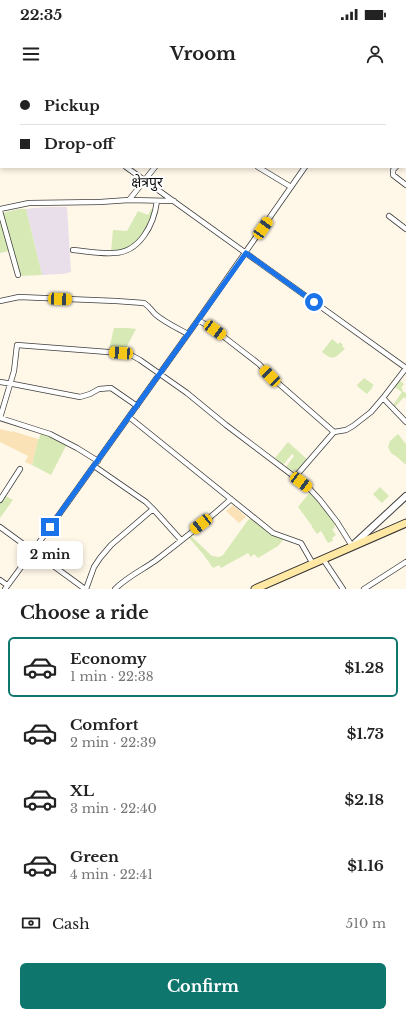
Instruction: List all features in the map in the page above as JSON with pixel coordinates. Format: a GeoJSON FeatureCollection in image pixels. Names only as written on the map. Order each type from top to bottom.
{"type":"FeatureCollection","features":[{"type":"Feature","properties":{"kind":"main road"},"geometry":{"type":"LineString","coordinates":[[255,589],[406,523]]}},
{"type":"Feature","properties":{"kind":"street"},"geometry":{"type":"LineString","coordinates":[[127,168],[406,368],[371,412],[346,430],[334,432],[295,477]]}},
{"type":"Feature","properties":{"kind":"street"},"geometry":{"type":"LineString","coordinates":[[129,200],[154,168]]}},
{"type":"Feature","properties":{"kind":"street"},"geometry":{"type":"LineString","coordinates":[[260,168],[291,187]]}},
{"type":"Feature","properties":{"kind":"street"},"geometry":{"type":"LineString","coordinates":[[0,580],[6,587],[33,551],[246,253],[304,168]]}},
{"type":"Feature","properties":{"kind":"street"},"geometry":{"type":"LineString","coordinates":[[395,168],[393,170],[393,175],[406,185]]}},
{"type":"Feature","properties":{"kind":"street"},"geometry":{"type":"LineString","coordinates":[[18,275],[0,210],[29,203],[129,200],[174,201]]}},
{"type":"Feature","properties":{"kind":"street"},"geometry":{"type":"LineString","coordinates":[[73,250],[114,253],[129,249],[141,240],[145,234],[152,220],[157,201]]}},
{"type":"Feature","properties":{"kind":"street"},"geometry":{"type":"LineString","coordinates":[[389,216],[406,229]]}},
{"type":"Feature","properties":{"kind":"street"},"geometry":{"type":"LineString","coordinates":[[0,301],[19,297],[144,303],[160,318],[188,334]]}},
{"type":"Feature","properties":{"kind":"street"},"geometry":{"type":"LineString","coordinates":[[198,320],[259,364],[270,376],[334,432]]}},
{"type":"Feature","properties":{"kind":"street"},"geometry":{"type":"LineString","coordinates":[[98,461],[50,434],[0,418],[14,371],[17,345],[125,353],[137,358],[188,393],[226,425],[308,487],[337,522],[352,546],[406,496]]}},
{"type":"Feature","properties":{"kind":"street"},"geometry":{"type":"LineString","coordinates":[[0,382],[80,397],[99,389],[111,388],[137,406]]}},
{"type":"Feature","properties":{"kind":"street"},"geometry":{"type":"LineString","coordinates":[[383,398],[406,422]]}},
{"type":"Feature","properties":{"kind":"street"},"geometry":{"type":"LineString","coordinates":[[129,417],[273,533],[301,543],[313,564]]}},
{"type":"Feature","properties":{"kind":"street"},"geometry":{"type":"LineString","coordinates":[[94,466],[146,502],[181,540]]}},
{"type":"Feature","properties":{"kind":"street"},"geometry":{"type":"LineString","coordinates":[[0,500],[20,469]]}},
{"type":"Feature","properties":{"kind":"street"},"geometry":{"type":"LineString","coordinates":[[115,589],[154,562],[231,499]]}},
{"type":"Feature","properties":{"kind":"street"},"geometry":{"type":"LineString","coordinates":[[0,527],[86,589],[94,567],[100,558],[111,545],[153,509]]}},
{"type":"Feature","properties":{"kind":"street"},"geometry":{"type":"LineString","coordinates":[[323,559],[343,589]]}},
{"type":"Feature","properties":{"kind":"street"},"geometry":{"type":"LineString","coordinates":[[364,589],[406,562]]}},
{"type":"Feature","properties":{"kind":"shaded area"},"geometry":{"type":"Polygon","coordinates":[[[67,207],[71,272],[42,275],[26,209],[67,207]]]}},
{"type":"Feature","properties":{"kind":"green space"},"geometry":{"type":"Polygon","coordinates":[[[26,209],[42,275],[20,276],[3,213],[26,209]]]}},
{"type":"Feature","properties":{"kind":"green space"},"geometry":{"type":"Polygon","coordinates":[[[151,209],[154,210],[143,235],[131,246],[121,250],[111,251],[113,230],[127,231],[138,211],[148,215],[151,209]]]}},
{"type":"Feature","properties":{"kind":"green space"},"geometry":{"type":"Polygon","coordinates":[[[0,217],[9,251],[0,253],[0,217]]]}},
{"type":"Feature","properties":{"kind":"green space"},"geometry":{"type":"Polygon","coordinates":[[[114,328],[136,329],[125,350],[109,349],[114,328]]]}},
{"type":"Feature","properties":{"kind":"green space"},"geometry":{"type":"Polygon","coordinates":[[[332,339],[338,344],[340,342],[345,349],[332,358],[322,352],[332,339]]]}},
{"type":"Feature","properties":{"kind":"green space"},"geometry":{"type":"Polygon","coordinates":[[[364,378],[374,385],[367,394],[357,385],[364,378]]]}},
{"type":"Feature","properties":{"kind":"green space"},"geometry":{"type":"Polygon","coordinates":[[[399,380],[404,384],[401,388],[403,389],[402,391],[406,393],[406,399],[404,397],[395,407],[393,405],[402,392],[394,387],[399,380]]]}},
{"type":"Feature","properties":{"kind":"green space"},"geometry":{"type":"Polygon","coordinates":[[[41,432],[67,444],[51,475],[32,465],[41,432]]]}},
{"type":"Feature","properties":{"kind":"green space"},"geometry":{"type":"Polygon","coordinates":[[[398,434],[406,444],[406,465],[391,453],[388,447],[390,441],[398,434]]]}},
{"type":"Feature","properties":{"kind":"green space"},"geometry":{"type":"Polygon","coordinates":[[[288,442],[308,460],[301,469],[296,471],[290,470],[286,467],[294,456],[292,454],[283,465],[275,458],[288,442]]]}},
{"type":"Feature","properties":{"kind":"green space"},"geometry":{"type":"Polygon","coordinates":[[[380,487],[389,496],[382,503],[373,494],[380,487]]]}},
{"type":"Feature","properties":{"kind":"green space"},"geometry":{"type":"Polygon","coordinates":[[[310,492],[337,524],[334,526],[335,528],[332,529],[336,535],[332,538],[333,541],[328,543],[321,531],[317,534],[298,507],[310,492]]]}},
{"type":"Feature","properties":{"kind":"green space"},"geometry":{"type":"Polygon","coordinates":[[[4,495],[13,500],[0,518],[0,502],[4,495]]]}},
{"type":"Feature","properties":{"kind":"green space"},"geometry":{"type":"Polygon","coordinates":[[[250,519],[253,519],[272,534],[284,539],[278,546],[258,558],[254,554],[251,557],[248,553],[221,568],[219,565],[213,568],[189,538],[191,536],[212,556],[219,557],[223,555],[250,519]]]}},
{"type":"Feature","properties":{"kind":"sand"},"geometry":{"type":"Polygon","coordinates":[[[0,429],[38,439],[32,465],[25,462],[28,456],[0,442],[0,429]]]}},
{"type":"Feature","properties":{"kind":"sand"},"geometry":{"type":"Polygon","coordinates":[[[233,505],[246,517],[239,523],[226,511],[233,505]]]}},
{"type":"Feature","properties":{"kind":"district","name":"क्षेत्रपुर"},"geometry":{"type":"Point","coordinates":[147,182]}},
{"type":"Feature","properties":{"kind":"route"},"geometry":{"type":"LineString","coordinates":[[50,527],[246,253],[314,302]]}}]}
